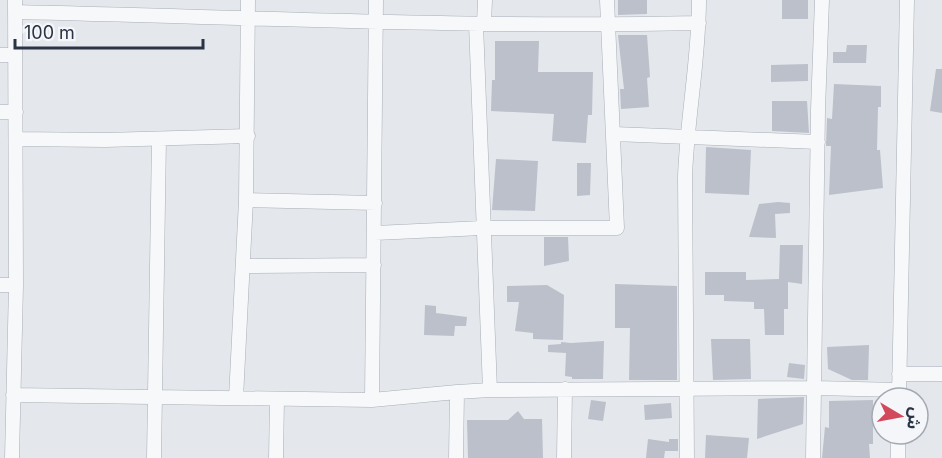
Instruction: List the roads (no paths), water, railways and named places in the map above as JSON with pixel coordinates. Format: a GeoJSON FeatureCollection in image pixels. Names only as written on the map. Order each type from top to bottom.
{"type":"FeatureCollection","features":[{"type":"Feature","properties":{"kind":"street"},"geometry":{"type":"LineString","coordinates":[[143,15],[144,0]]}},
{"type":"Feature","properties":{"kind":"street"},"geometry":{"type":"LineString","coordinates":[[236,398],[248,136],[248,0]]}},
{"type":"Feature","properties":{"kind":"street"},"geometry":{"type":"LineString","coordinates":[[372,400],[376,0]]}},
{"type":"Feature","properties":{"kind":"street"},"geometry":{"type":"LineString","coordinates":[[485,0],[480,24],[483,228],[490,390]]}},
{"type":"Feature","properties":{"kind":"street"},"geometry":{"type":"LineString","coordinates":[[375,233],[483,228],[616,228],[607,0]]}},
{"type":"Feature","properties":{"kind":"street"},"geometry":{"type":"LineString","coordinates":[[687,458],[687,138],[699,23],[699,0]]}},
{"type":"Feature","properties":{"kind":"street"},"geometry":{"type":"LineString","coordinates":[[813,458],[822,0]]}},
{"type":"Feature","properties":{"kind":"street"},"geometry":{"type":"LineString","coordinates":[[899,386],[907,0]]}},
{"type":"Feature","properties":{"kind":"street"},"geometry":{"type":"LineString","coordinates":[[12,458],[13,395],[7,373],[16,285],[15,6],[143,15],[248,19],[480,24],[699,23]]}},
{"type":"Feature","properties":{"kind":"street"},"geometry":{"type":"LineString","coordinates":[[0,55],[15,55]]}},
{"type":"Feature","properties":{"kind":"street"},"geometry":{"type":"LineString","coordinates":[[0,112],[16,112]]}},
{"type":"Feature","properties":{"kind":"street"},"geometry":{"type":"LineString","coordinates":[[614,134],[818,142]]}},
{"type":"Feature","properties":{"kind":"street"},"geometry":{"type":"LineString","coordinates":[[16,139],[159,139],[248,136]]}},
{"type":"Feature","properties":{"kind":"street"},"geometry":{"type":"LineString","coordinates":[[154,458],[159,139]]}},
{"type":"Feature","properties":{"kind":"street"},"geometry":{"type":"LineString","coordinates":[[246,200],[375,203]]}},
{"type":"Feature","properties":{"kind":"street"},"geometry":{"type":"LineString","coordinates":[[243,266],[374,265]]}},
{"type":"Feature","properties":{"kind":"street"},"geometry":{"type":"LineString","coordinates":[[0,285],[16,285]]}},
{"type":"Feature","properties":{"kind":"street"},"geometry":{"type":"LineString","coordinates":[[899,374],[942,374]]}},
{"type":"Feature","properties":{"kind":"street"},"geometry":{"type":"LineString","coordinates":[[13,395],[372,400],[490,390],[815,388],[870,392]]}},
{"type":"Feature","properties":{"kind":"street"},"geometry":{"type":"LineString","coordinates":[[564,458],[565,389]]}},
{"type":"Feature","properties":{"kind":"street"},"geometry":{"type":"LineString","coordinates":[[456,458],[457,392]]}},
{"type":"Feature","properties":{"kind":"street"},"geometry":{"type":"LineString","coordinates":[[276,458],[277,399]]}}]}
